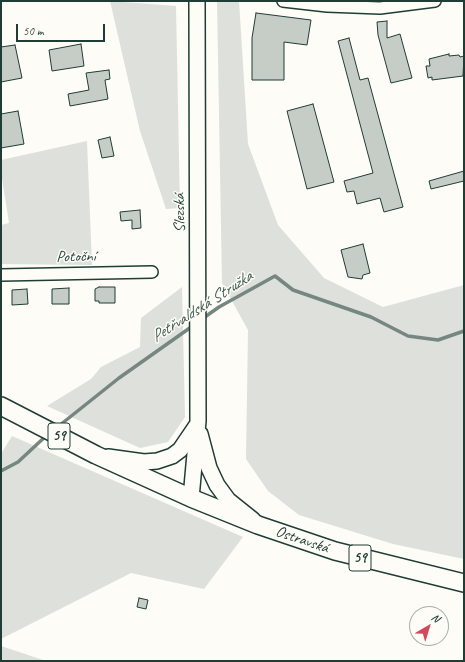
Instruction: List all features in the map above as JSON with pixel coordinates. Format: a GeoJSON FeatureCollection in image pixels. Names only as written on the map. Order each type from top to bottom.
{"type":"FeatureCollection","features":[{"type":"Feature","properties":{"kind":"main road","name":"Slezská"},"geometry":{"type":"LineString","coordinates":[[191,498],[198,424],[197,1]]}},
{"type":"Feature","properties":{"kind":"main road","name":"59"},"geometry":{"type":"LineString","coordinates":[[1,406],[96,455],[191,498]]}},
{"type":"Feature","properties":{"kind":"main road"},"geometry":{"type":"LineString","coordinates":[[96,455],[144,462],[157,461],[172,456],[180,450],[198,424]]}},
{"type":"Feature","properties":{"kind":"main road"},"geometry":{"type":"LineString","coordinates":[[198,424],[209,468],[217,485],[228,500],[258,525]]}},
{"type":"Feature","properties":{"kind":"main road","name":"Ostravská"},"geometry":{"type":"LineString","coordinates":[[191,498],[258,525],[335,551],[464,583]]}},
{"type":"Feature","properties":{"kind":"street"},"geometry":{"type":"LineString","coordinates":[[283,1],[326,6],[380,8],[435,1]]}},
{"type":"Feature","properties":{"kind":"street","name":"Potoční"},"geometry":{"type":"LineString","coordinates":[[1,275],[152,272]]}},
{"type":"Feature","properties":{"kind":"shaded area"},"geometry":{"type":"Polygon","coordinates":[[[110,1],[176,6],[180,208],[166,209],[140,131],[110,1]]]}},
{"type":"Feature","properties":{"kind":"shaded area"},"geometry":{"type":"Polygon","coordinates":[[[217,1],[239,1],[248,144],[278,225],[324,278],[383,307],[464,285],[464,559],[393,544],[299,515],[268,491],[246,459],[248,330],[222,283],[217,1]]]}},
{"type":"Feature","properties":{"kind":"shaded area"},"geometry":{"type":"Polygon","coordinates":[[[87,141],[92,265],[1,264],[1,225],[9,223],[1,172],[1,160],[87,141]]]}},
{"type":"Feature","properties":{"kind":"shaded area"},"geometry":{"type":"Polygon","coordinates":[[[182,287],[185,417],[168,442],[140,448],[47,406],[91,379],[101,367],[140,347],[141,318],[182,287]]]}},
{"type":"Feature","properties":{"kind":"shaded area"},"geometry":{"type":"Polygon","coordinates":[[[12,436],[243,537],[204,589],[131,573],[1,639],[1,454],[12,436]]]}},
{"type":"Feature","properties":{"kind":"shaded area"},"geometry":{"type":"Polygon","coordinates":[[[1,646],[46,661],[1,661],[1,646]]]}},
{"type":"Feature","properties":{"kind":"building"},"geometry":{"type":"Polygon","coordinates":[[[256,13],[311,20],[307,45],[284,42],[284,80],[252,80],[252,38],[256,13]]]}},
{"type":"Feature","properties":{"kind":"building"},"geometry":{"type":"Polygon","coordinates":[[[387,21],[387,38],[400,34],[412,78],[391,83],[378,35],[377,22],[387,21]]]}},
{"type":"Feature","properties":{"kind":"building"},"geometry":{"type":"Polygon","coordinates":[[[349,38],[360,80],[368,78],[403,207],[384,212],[380,198],[357,204],[354,191],[347,192],[344,181],[373,173],[338,41],[349,38]]]}},
{"type":"Feature","properties":{"kind":"building"},"geometry":{"type":"Polygon","coordinates":[[[81,44],[84,66],[52,71],[49,50],[81,44]]]}},
{"type":"Feature","properties":{"kind":"building"},"geometry":{"type":"Polygon","coordinates":[[[15,45],[22,78],[1,82],[1,47],[15,45]]]}},
{"type":"Feature","properties":{"kind":"building"},"geometry":{"type":"Polygon","coordinates":[[[449,54],[449,56],[464,56],[463,76],[432,80],[432,77],[428,78],[426,66],[430,66],[429,59],[449,54]]]}},
{"type":"Feature","properties":{"kind":"building"},"geometry":{"type":"Polygon","coordinates":[[[109,70],[110,79],[105,80],[108,99],[70,106],[68,94],[89,90],[86,73],[109,70]]]}},
{"type":"Feature","properties":{"kind":"building"},"geometry":{"type":"Polygon","coordinates":[[[313,104],[334,182],[307,189],[287,111],[313,104]]]}},
{"type":"Feature","properties":{"kind":"building"},"geometry":{"type":"Polygon","coordinates":[[[18,111],[24,144],[1,148],[1,114],[18,111]]]}},
{"type":"Feature","properties":{"kind":"building"},"geometry":{"type":"Polygon","coordinates":[[[110,137],[114,156],[102,158],[98,140],[110,137]]]}},
{"type":"Feature","properties":{"kind":"building"},"geometry":{"type":"Polygon","coordinates":[[[464,171],[464,181],[431,189],[429,181],[464,171]]]}},
{"type":"Feature","properties":{"kind":"building"},"geometry":{"type":"Polygon","coordinates":[[[140,210],[141,228],[132,229],[132,220],[121,221],[120,212],[140,210]]]}},
{"type":"Feature","properties":{"kind":"building"},"geometry":{"type":"Polygon","coordinates":[[[363,244],[370,273],[363,275],[362,279],[348,277],[341,250],[363,244]]]}},
{"type":"Feature","properties":{"kind":"building"},"geometry":{"type":"Polygon","coordinates":[[[99,287],[115,287],[115,303],[99,303],[99,301],[95,301],[95,289],[99,287]]]}},
{"type":"Feature","properties":{"kind":"building"},"geometry":{"type":"Polygon","coordinates":[[[69,288],[69,304],[52,304],[52,289],[69,288]]]}},
{"type":"Feature","properties":{"kind":"building"},"geometry":{"type":"Polygon","coordinates":[[[27,289],[28,304],[12,305],[12,290],[27,289]]]}},
{"type":"Feature","properties":{"kind":"building"},"geometry":{"type":"Polygon","coordinates":[[[139,598],[148,600],[146,609],[137,607],[139,598]]]}},
{"type":"Feature","properties":{"kind":"waterway","name":"Petřvaldská Stružka"},"geometry":{"type":"LineString","coordinates":[[202,319],[219,307],[275,276],[293,290],[371,317],[408,336],[438,340],[464,331]]}},
{"type":"Feature","properties":{"kind":"waterway","name":"Petřvaldská Stružka"},"geometry":{"type":"LineString","coordinates":[[55,429],[119,378],[194,325]]}},
{"type":"Feature","properties":{"kind":"waterway","name":"Petřvaldská Stružka"},"geometry":{"type":"LineString","coordinates":[[1,471],[18,462],[47,435]]}}]}
